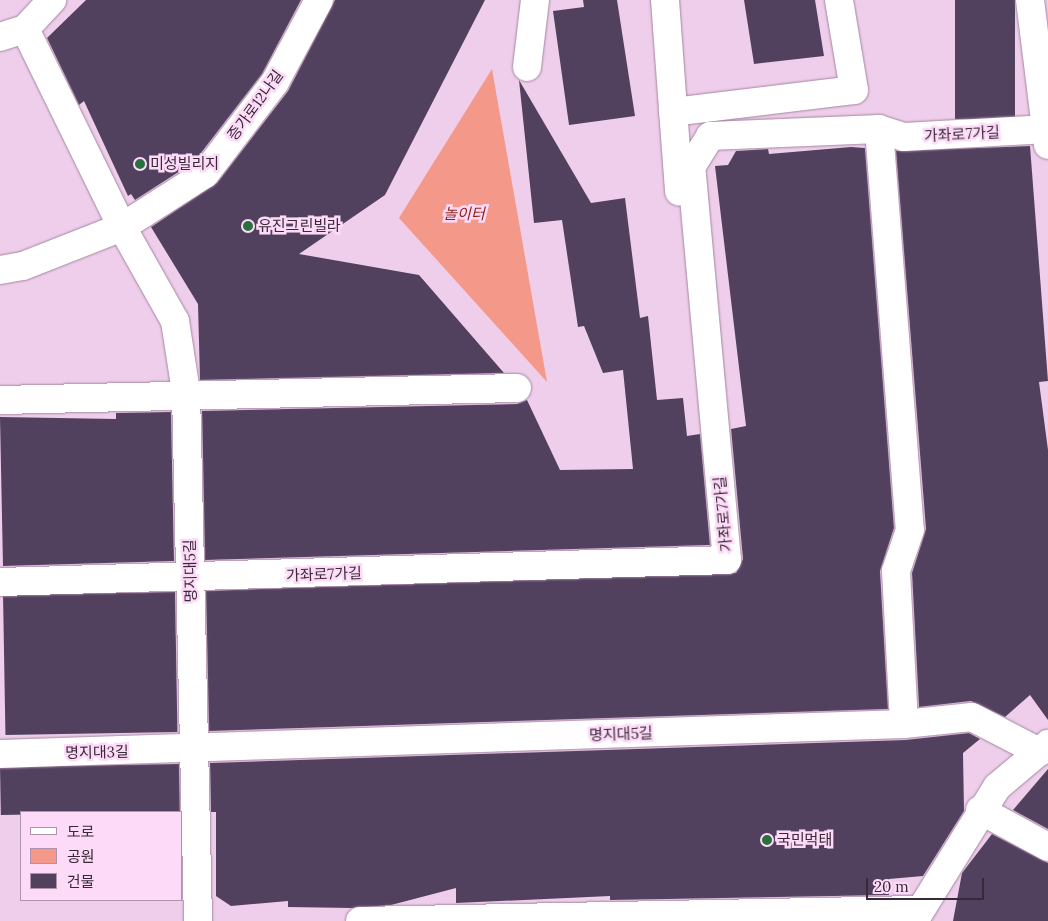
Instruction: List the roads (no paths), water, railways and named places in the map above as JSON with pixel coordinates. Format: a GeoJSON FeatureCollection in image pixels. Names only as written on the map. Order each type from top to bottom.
{"type":"FeatureCollection","features":[{"type":"Feature","properties":{"kind":"street"},"geometry":{"type":"LineString","coordinates":[[52,0],[12,33],[122,227]]}},
{"type":"Feature","properties":{"kind":"street","name":"증가로12나길"},"geometry":{"type":"LineString","coordinates":[[0,270],[23,266],[122,227],[205,174],[275,82],[319,0]]}},
{"type":"Feature","properties":{"kind":"street"},"geometry":{"type":"LineString","coordinates":[[527,67],[534,0]]}},
{"type":"Feature","properties":{"kind":"street"},"geometry":{"type":"LineString","coordinates":[[665,0],[694,382]]}},
{"type":"Feature","properties":{"kind":"street"},"geometry":{"type":"LineString","coordinates":[[673,112],[854,90],[839,0]]}},
{"type":"Feature","properties":{"kind":"street"},"geometry":{"type":"LineString","coordinates":[[1030,0],[1048,134]]}},
{"type":"Feature","properties":{"kind":"street"},"geometry":{"type":"LineString","coordinates":[[879,129],[910,530],[896,571],[904,724]]}},
{"type":"Feature","properties":{"kind":"street","name":"가좌로7가길"},"geometry":{"type":"LineString","coordinates":[[190,578],[727,560],[691,167],[710,136],[879,129],[904,137],[1048,134]]}},
{"type":"Feature","properties":{"kind":"street","name":"명지대5길"},"geometry":{"type":"LineString","coordinates":[[122,227],[175,321],[186,392],[198,921]]}},
{"type":"Feature","properties":{"kind":"street"},"geometry":{"type":"LineString","coordinates":[[0,400],[186,392],[517,388]]}},
{"type":"Feature","properties":{"kind":"street"},"geometry":{"type":"LineString","coordinates":[[0,582],[190,578]]}},
{"type":"Feature","properties":{"kind":"street","name":"명지대5길"},"geometry":{"type":"LineString","coordinates":[[194,751],[904,724],[972,717],[1044,748]]}},
{"type":"Feature","properties":{"kind":"street"},"geometry":{"type":"LineString","coordinates":[[360,921],[916,916],[980,810],[997,787],[1044,748]]}},
{"type":"Feature","properties":{"kind":"street","name":"명지대3길"},"geometry":{"type":"LineString","coordinates":[[0,754],[194,751]]}},
{"type":"Feature","properties":{"kind":"street"},"geometry":{"type":"LineString","coordinates":[[980,810],[1048,847]]}},
{"type":"Feature","properties":{"kind":"place","name":"미성빌리지"},"geometry":{"type":"Point","coordinates":[140,164]}},
{"type":"Feature","properties":{"kind":"place","name":"유진그린빌라"},"geometry":{"type":"Point","coordinates":[248,226]}},
{"type":"Feature","properties":{"kind":"place","name":"국민먹태"},"geometry":{"type":"Point","coordinates":[767,840]}},
{"type":"Feature","properties":{"kind":"park label","name":"놀이터"},"geometry":{"type":"Point","coordinates":[464,214]}}]}
